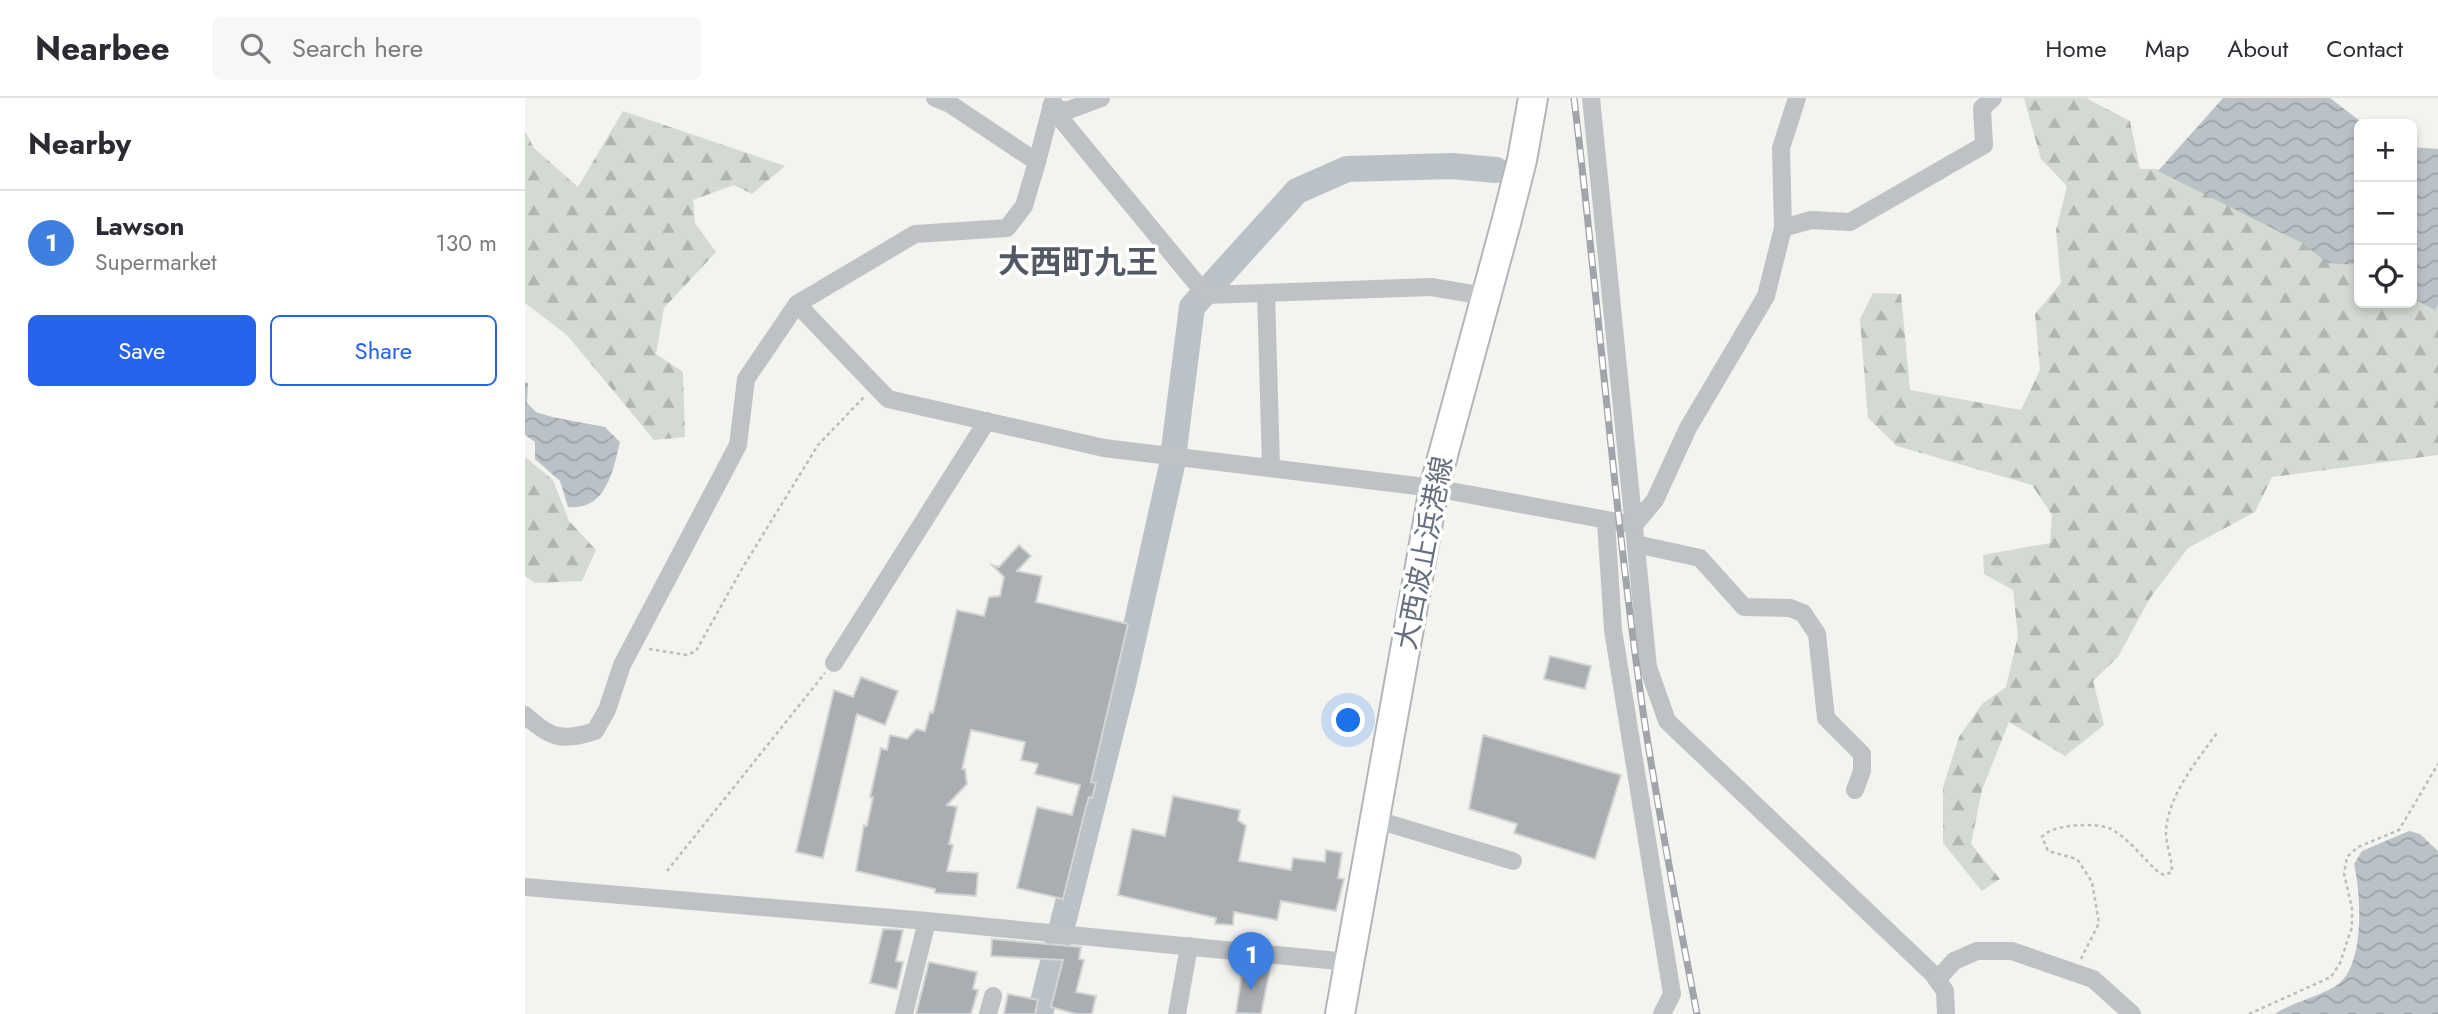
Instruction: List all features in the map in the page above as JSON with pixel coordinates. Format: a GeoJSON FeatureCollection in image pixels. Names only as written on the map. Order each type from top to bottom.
{"type":"FeatureCollection","features":[{"type":"Feature","properties":{"kind":"main road","name":"大西波止浜港線"},"geometry":{"type":"LineString","coordinates":[[1340,1014],[1434,488],[1522,160],[1533,98]]}},
{"type":"Feature","properties":{"kind":"street"},"geometry":{"type":"LineString","coordinates":[[935,98],[1037,162]]}},
{"type":"Feature","properties":{"kind":"street"},"geometry":{"type":"LineString","coordinates":[[1053,103],[1066,111],[1101,98]]}},
{"type":"Feature","properties":{"kind":"street"},"geometry":{"type":"LineString","coordinates":[[1591,98],[1648,667],[1667,721],[1937,979],[1945,991],[1946,1014]]}},
{"type":"Feature","properties":{"kind":"street"},"geometry":{"type":"LineString","coordinates":[[1634,525],[1655,500],[1688,428],[1766,296],[1783,228],[1781,148],[1797,98]]}},
{"type":"Feature","properties":{"kind":"street"},"geometry":{"type":"LineString","coordinates":[[1783,228],[1811,220],[1850,222],[1984,145],[1982,108],[1993,98]]}},
{"type":"Feature","properties":{"kind":"street"},"geometry":{"type":"LineString","coordinates":[[525,715],[543,731],[570,739],[595,731],[632,646],[738,445],[746,379],[797,304],[915,234],[1007,228],[1024,206],[1053,103]]}},
{"type":"Feature","properties":{"kind":"street"},"geometry":{"type":"LineString","coordinates":[[1053,103],[1206,295],[1431,287],[1485,296]]}},
{"type":"Feature","properties":{"kind":"street"},"geometry":{"type":"LineString","coordinates":[[1266,294],[1271,466]]}},
{"type":"Feature","properties":{"kind":"street"},"geometry":{"type":"LineString","coordinates":[[797,304],[888,399],[1104,448],[1271,466],[1434,488],[1634,525]]}},
{"type":"Feature","properties":{"kind":"street"},"geometry":{"type":"LineString","coordinates":[[834,663],[987,421]]}},
{"type":"Feature","properties":{"kind":"street"},"geometry":{"type":"LineString","coordinates":[[1606,521],[1613,631],[1672,994],[1662,1014]]}},
{"type":"Feature","properties":{"kind":"street"},"geometry":{"type":"LineString","coordinates":[[1636,544],[1700,558],[1744,607],[1790,608],[1803,613],[1817,634],[1826,718],[1862,754],[1862,771],[1855,790]]}},
{"type":"Feature","properties":{"kind":"street"},"geometry":{"type":"LineString","coordinates":[[1374,818],[1513,861]]}},
{"type":"Feature","properties":{"kind":"street"},"geometry":{"type":"LineString","coordinates":[[525,887],[927,921],[1348,962]]}},
{"type":"Feature","properties":{"kind":"street"},"geometry":{"type":"LineString","coordinates":[[904,1014],[927,921]]}},
{"type":"Feature","properties":{"kind":"street"},"geometry":{"type":"LineString","coordinates":[[1177,1014],[1189,946]]}},
{"type":"Feature","properties":{"kind":"street"},"geometry":{"type":"LineString","coordinates":[[1937,979],[1954,961],[1977,951],[2012,951],[2093,979],[2132,1014]]}},
{"type":"Feature","properties":{"kind":"street"},"geometry":{"type":"LineString","coordinates":[[988,1014],[993,996]]}},
{"type":"Feature","properties":{"kind":"path"},"geometry":{"type":"LineString","coordinates":[[632,646],[687,655],[696,652],[743,567],[818,445],[876,385]]}},
{"type":"Feature","properties":{"kind":"path"},"geometry":{"type":"LineString","coordinates":[[667,871],[834,663]]}},
{"type":"Feature","properties":{"kind":"path"},"geometry":{"type":"LineString","coordinates":[[2075,971],[2099,923],[2092,882],[2077,859],[2048,851],[2042,837],[2046,831],[2066,826],[2111,829],[2157,871],[2164,875],[2172,872],[2171,853],[2166,840],[2170,815],[2186,776],[2217,733]]}},
{"type":"Feature","properties":{"kind":"path"},"geometry":{"type":"LineString","coordinates":[[2249,1014],[2331,977],[2340,963],[2352,927],[2352,908],[2344,874],[2347,857],[2358,847],[2399,830],[2438,764]]}},
{"type":"Feature","properties":{"kind":"green space"},"geometry":{"type":"Polygon","coordinates":[[[2024,98],[2086,98],[2130,121],[2140,169],[2354,172],[2354,308],[2417,308],[2417,172],[2438,173],[2438,455],[2272,477],[2255,512],[2188,548],[2150,598],[2118,657],[2093,681],[2104,725],[2065,756],[2009,722],[1982,790],[1971,844],[2000,879],[1982,891],[1943,843],[1943,787],[1959,737],[1982,704],[2006,687],[2018,636],[2013,590],[1984,574],[1983,555],[2050,543],[2052,515],[2032,485],[1897,446],[1868,418],[1860,319],[1873,293],[1901,294],[1910,390],[2021,410],[2040,370],[2035,314],[2061,283],[2056,230],[2067,186],[2041,159],[2024,98]]]}},
{"type":"Feature","properties":{"kind":"green space"},"geometry":{"type":"Polygon","coordinates":[[[623,111],[785,166],[752,194],[734,185],[693,200],[695,223],[716,252],[664,308],[656,354],[683,372],[685,437],[654,440],[567,335],[525,303],[525,131],[534,148],[578,187],[623,111]]]}},
{"type":"Feature","properties":{"kind":"green space"},"geometry":{"type":"Polygon","coordinates":[[[525,457],[553,480],[569,521],[596,550],[582,581],[535,583],[525,576],[525,457]]]}},
{"type":"Feature","properties":{"kind":"water"},"geometry":{"type":"Polygon","coordinates":[[[2223,98],[2330,98],[2357,119],[2354,119],[2354,265],[2327,263],[2304,244],[2158,171],[2223,98]]]}},
{"type":"Feature","properties":{"kind":"water"},"geometry":{"type":"Polygon","coordinates":[[[2417,147],[2438,149],[2438,305],[2435,310],[2417,301],[2417,147]]]}},
{"type":"Feature","properties":{"kind":"water"},"geometry":{"type":"Polygon","coordinates":[[[525,382],[528,383],[527,403],[536,412],[605,427],[620,442],[606,487],[591,503],[581,507],[568,507],[560,481],[535,459],[535,442],[525,435],[525,382]]]}},
{"type":"Feature","properties":{"kind":"water"},"geometry":{"type":"Polygon","coordinates":[[[2409,831],[2420,834],[2438,851],[2438,1014],[2275,1014],[2327,991],[2344,978],[2352,965],[2359,930],[2354,864],[2362,851],[2409,831]]]}},
{"type":"Feature","properties":{"kind":"building"},"geometry":{"type":"Polygon","coordinates":[[[1019,545],[1031,556],[1017,571],[1042,576],[1036,602],[1128,624],[1091,782],[1096,783],[1086,807],[1063,899],[1017,888],[1037,807],[1072,815],[1080,785],[1035,774],[1038,764],[1021,760],[1025,742],[971,730],[962,769],[965,769],[967,784],[947,805],[957,807],[949,844],[953,845],[947,871],[978,873],[976,896],[935,893],[935,889],[856,871],[881,748],[887,750],[890,735],[907,739],[916,729],[925,731],[930,712],[933,713],[957,610],[984,616],[989,597],[1000,596],[1004,577],[992,565],[999,567],[1019,545]]]}},
{"type":"Feature","properties":{"kind":"building"},"geometry":{"type":"Polygon","coordinates":[[[1550,656],[1591,666],[1585,689],[1544,679],[1550,656]]]}},
{"type":"Feature","properties":{"kind":"building"},"geometry":{"type":"Polygon","coordinates":[[[861,677],[898,691],[885,725],[857,714],[823,858],[796,852],[834,690],[853,697],[861,677]]]}},
{"type":"Feature","properties":{"kind":"building"},"geometry":{"type":"Polygon","coordinates":[[[1483,735],[1621,775],[1595,859],[1514,833],[1517,824],[1469,809],[1483,735]]]}},
{"type":"Feature","properties":{"kind":"building"},"geometry":{"type":"Polygon","coordinates":[[[1173,796],[1240,810],[1238,820],[1246,826],[1239,861],[1291,870],[1293,858],[1325,862],[1326,850],[1342,853],[1338,878],[1344,879],[1336,911],[1281,901],[1277,920],[1234,912],[1233,925],[1215,924],[1216,918],[1118,895],[1132,829],[1165,836],[1173,796]]]}},
{"type":"Feature","properties":{"kind":"building"},"geometry":{"type":"Polygon","coordinates":[[[883,929],[903,930],[896,961],[903,962],[897,989],[870,983],[883,929]]]}},
{"type":"Feature","properties":{"kind":"building"},"geometry":{"type":"Polygon","coordinates":[[[992,939],[1081,947],[1079,959],[1084,960],[1076,992],[1096,996],[1092,1014],[1076,1014],[1051,1007],[1063,960],[991,956],[992,939]]]}},
{"type":"Feature","properties":{"kind":"building"},"geometry":{"type":"Polygon","coordinates":[[[929,962],[977,972],[973,989],[978,990],[971,1014],[916,1014],[929,962]]]}},
{"type":"Feature","properties":{"kind":"building"},"geometry":{"type":"Polygon","coordinates":[[[1243,965],[1270,969],[1261,1014],[1236,1013],[1243,965]]]}},
{"type":"Feature","properties":{"kind":"building"},"geometry":{"type":"Polygon","coordinates":[[[1008,994],[1038,1000],[1035,1014],[1004,1014],[1008,994]]]}},
{"type":"Feature","properties":{"kind":"waterway"},"geometry":{"type":"LineString","coordinates":[[1040,1014],[1124,680],[1172,465],[1192,307],[1297,191],[1347,169],[1452,166],[1496,170]]}},
{"type":"Feature","properties":{"kind":"railway"},"geometry":{"type":"LineString","coordinates":[[1574,98],[1633,641],[1656,792],[1697,1014]]}},
{"type":"Feature","properties":{"kind":"place","name":"Lawson"},"geometry":{"type":"Point","coordinates":[1251,990]}},
{"type":"Feature","properties":{"kind":"district","name":"大西町九王"},"geometry":{"type":"Point","coordinates":[1078,262]}}]}
